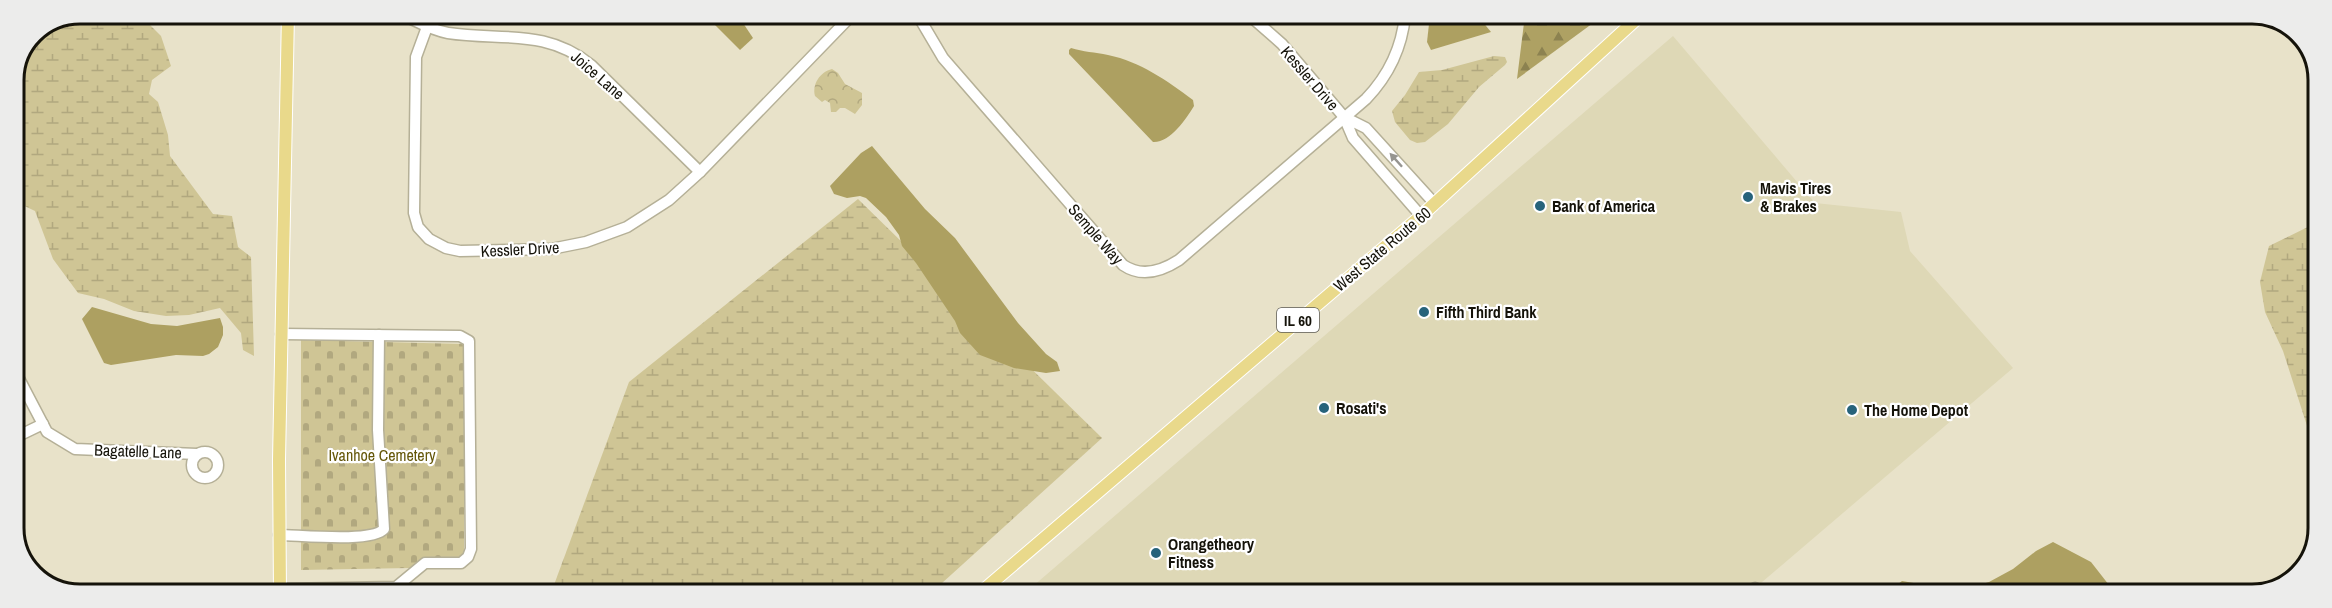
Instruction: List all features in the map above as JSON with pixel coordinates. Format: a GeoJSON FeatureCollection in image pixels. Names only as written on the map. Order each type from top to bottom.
{"type":"FeatureCollection","features":[{"type":"Feature","properties":{"kind":"main road"},"geometry":{"type":"LineString","coordinates":[[280,584],[281,334],[288,24]]}},
{"type":"Feature","properties":{"kind":"main road","name":"West State Route 60"},"geometry":{"type":"LineString","coordinates":[[992,584],[1435,204],[1631,24]]}},
{"type":"Feature","properties":{"kind":"street","name":"Joice Lane"},"geometry":{"type":"LineString","coordinates":[[421,24],[450,33],[531,38],[551,42],[572,51],[591,64],[700,172]]}},
{"type":"Feature","properties":{"kind":"street","name":"Kessler Drive"},"geometry":{"type":"LineString","coordinates":[[427,27],[416,57],[414,213],[421,231],[440,246],[460,251],[535,251],[586,242],[614,233],[646,217],[700,172],[844,24]]}},
{"type":"Feature","properties":{"kind":"street","name":"Semple Way"},"geometry":{"type":"LineString","coordinates":[[923,24],[943,58],[1124,266],[1136,272],[1159,270],[1179,260],[1370,95],[1392,66],[1401,41],[1404,24]]}},
{"type":"Feature","properties":{"kind":"street","name":"Kessler Drive"},"geometry":{"type":"LineString","coordinates":[[1259,24],[1284,47],[1344,117],[1353,138],[1421,216]]}},
{"type":"Feature","properties":{"kind":"street","name":"Kessler Drive"},"geometry":{"type":"LineString","coordinates":[[1344,117],[1366,128],[1435,204]]}},
{"type":"Feature","properties":{"kind":"street"},"geometry":{"type":"LineString","coordinates":[[281,334],[460,336],[469,341],[470,553],[461,563],[425,563],[400,584]]}},
{"type":"Feature","properties":{"kind":"street"},"geometry":{"type":"LineString","coordinates":[[279,535],[357,537],[375,535],[384,529],[378,430],[379,335]]}},
{"type":"Feature","properties":{"kind":"street","name":"Bagatelle Lane"},"geometry":{"type":"LineString","coordinates":[[24,388],[47,432],[75,449],[197,454]]}},
{"type":"Feature","properties":{"kind":"street"},"geometry":{"type":"LineString","coordinates":[[24,433],[43,424]]}},
{"type":"Feature","properties":{"kind":"shaded area"},"geometry":{"type":"Polygon","coordinates":[[[714,24],[744,24],[753,38],[740,50],[714,24]]]}},
{"type":"Feature","properties":{"kind":"shaded area"},"geometry":{"type":"Polygon","coordinates":[[[1429,24],[1484,24],[1491,32],[1431,50],[1427,42],[1429,24]]]}},
{"type":"Feature","properties":{"kind":"shaded area"},"geometry":{"type":"Polygon","coordinates":[[[1673,36],[1815,203],[1901,212],[1910,251],[2013,368],[1760,584],[1035,584],[1673,36]]]}},
{"type":"Feature","properties":{"kind":"shaded area"},"geometry":{"type":"Polygon","coordinates":[[[1071,48],[1120,58],[1142,67],[1193,100],[1194,106],[1171,134],[1165,139],[1153,142],[1069,54],[1071,48]]]}},
{"type":"Feature","properties":{"kind":"shaded area"},"geometry":{"type":"Polygon","coordinates":[[[872,146],[925,209],[955,238],[1018,323],[1046,354],[1057,362],[1060,371],[1046,373],[1014,368],[980,355],[960,333],[955,321],[902,246],[899,235],[886,217],[866,198],[860,196],[847,198],[834,194],[830,186],[861,153],[872,146]]]}},
{"type":"Feature","properties":{"kind":"shaded area"},"geometry":{"type":"Polygon","coordinates":[[[92,307],[151,324],[177,326],[220,318],[223,335],[218,347],[203,356],[176,355],[111,365],[104,363],[82,319],[92,307]]]}},
{"type":"Feature","properties":{"kind":"shaded area"},"geometry":{"type":"Polygon","coordinates":[[[2053,542],[2091,562],[2108,584],[1983,584],[2013,569],[2036,551],[2053,542]]]}},
{"type":"Feature","properties":{"kind":"shaded area"},"geometry":{"type":"Polygon","coordinates":[[[1902,581],[1919,584],[1898,584],[1902,581]]]}},
{"type":"Feature","properties":{"kind":"green space"},"geometry":{"type":"Polygon","coordinates":[[[149,24],[161,36],[171,66],[152,80],[149,94],[158,102],[168,135],[170,156],[213,214],[232,216],[238,247],[251,257],[254,356],[243,350],[241,333],[220,308],[189,315],[166,316],[134,311],[104,299],[78,293],[53,259],[35,211],[24,206],[24,80],[25,69],[33,49],[49,33],[69,25],[149,24]]]}},
{"type":"Feature","properties":{"kind":"green space"},"geometry":{"type":"Polygon","coordinates":[[[1524,24],[1592,24],[1517,79],[1524,24]]]}},
{"type":"Feature","properties":{"kind":"green space"},"geometry":{"type":"Polygon","coordinates":[[[1494,56],[1505,57],[1507,62],[1479,87],[1448,124],[1425,142],[1417,143],[1410,140],[1395,122],[1392,111],[1419,72],[1442,70],[1494,56]]]}},
{"type":"Feature","properties":{"kind":"green space"},"geometry":{"type":"Polygon","coordinates":[[[832,69],[838,73],[845,84],[862,93],[862,105],[855,114],[845,108],[831,112],[830,103],[825,100],[822,102],[815,96],[818,79],[832,69]]]}},
{"type":"Feature","properties":{"kind":"green space"},"geometry":{"type":"Polygon","coordinates":[[[858,199],[1102,438],[941,584],[554,584],[629,382],[858,199]]]}},
{"type":"Feature","properties":{"kind":"green space"},"geometry":{"type":"Polygon","coordinates":[[[2308,227],[2308,429],[2283,351],[2265,312],[2260,282],[2269,246],[2308,227]]]}},
{"type":"Feature","properties":{"kind":"green space","name":"Ivanhoe Cemetery"},"geometry":{"type":"Polygon","coordinates":[[[301,340],[464,344],[464,567],[301,570],[301,340]]]}},
{"type":"Feature","properties":{"kind":"place","name":"Mavis Tires & Brakes"},"geometry":{"type":"Point","coordinates":[1748,197]}},
{"type":"Feature","properties":{"kind":"place","name":"Bank of America"},"geometry":{"type":"Point","coordinates":[1540,206]}},
{"type":"Feature","properties":{"kind":"place","name":"Fifth Third Bank"},"geometry":{"type":"Point","coordinates":[1424,312]}},
{"type":"Feature","properties":{"kind":"place","name":"Rosati's"},"geometry":{"type":"Point","coordinates":[1324,408]}},
{"type":"Feature","properties":{"kind":"place","name":"The Home Depot"},"geometry":{"type":"Point","coordinates":[1852,410]}},
{"type":"Feature","properties":{"kind":"place","name":"Orangetheory Fitness"},"geometry":{"type":"Point","coordinates":[1156,553]}}]}
